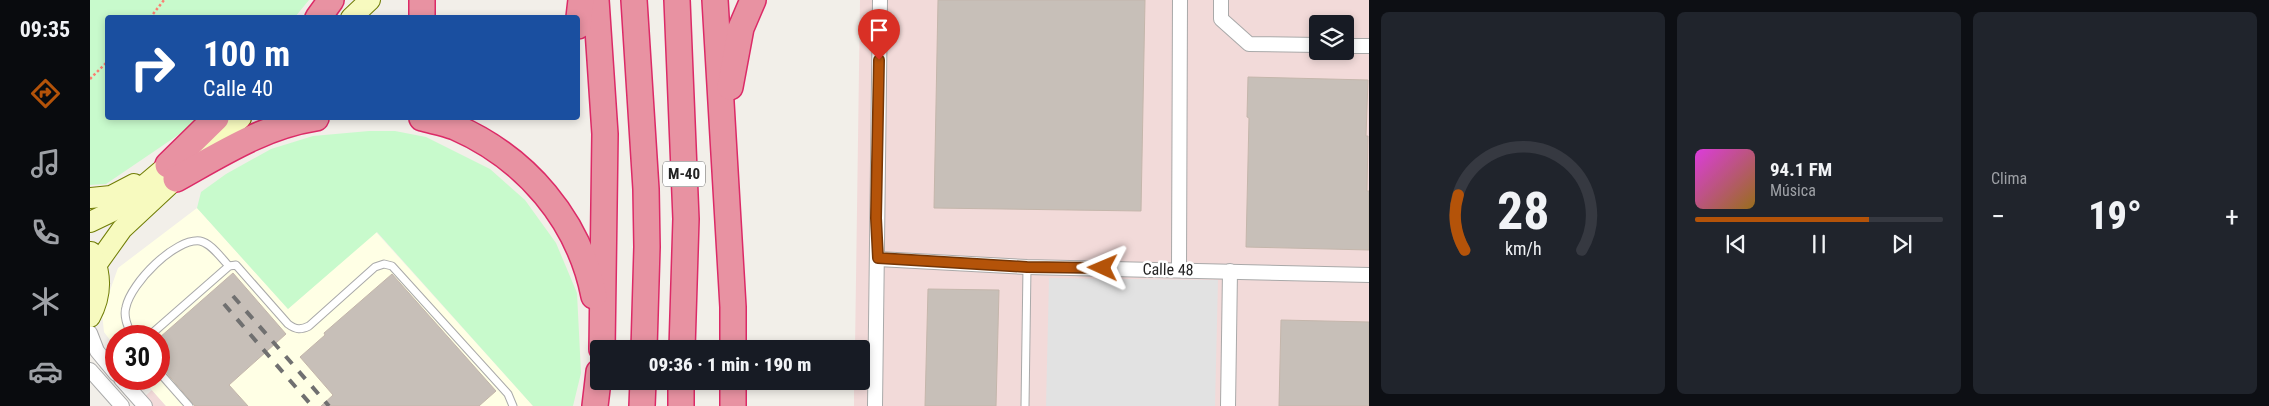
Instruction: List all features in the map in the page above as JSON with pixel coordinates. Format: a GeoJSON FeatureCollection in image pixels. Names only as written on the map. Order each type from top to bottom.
{"type":"FeatureCollection","features":[{"type":"Feature","properties":{"kind":"highway"},"geometry":{"type":"LineString","coordinates":[[320,15],[331,0]]}},
{"type":"Feature","properties":{"kind":"highway"},"geometry":{"type":"LineString","coordinates":[[422,0],[422,15]]}},
{"type":"Feature","properties":{"kind":"highway"},"geometry":{"type":"LineString","coordinates":[[579,15],[581,0]]}},
{"type":"Feature","properties":{"kind":"highway"},"geometry":{"type":"LineString","coordinates":[[596,0],[605,134],[602,340]]}},
{"type":"Feature","properties":{"kind":"highway","name":"M-40"},"geometry":{"type":"LineString","coordinates":[[634,0],[646,189],[647,247],[644,340]]}},
{"type":"Feature","properties":{"kind":"highway","name":"M-40"},"geometry":{"type":"LineString","coordinates":[[677,0],[686,219],[682,340]]}},
{"type":"Feature","properties":{"kind":"highway"},"geometry":{"type":"LineString","coordinates":[[715,0],[733,307],[733,340]]}},
{"type":"Feature","properties":{"kind":"highway"},"geometry":{"type":"LineString","coordinates":[[723,126],[741,28],[753,0]]}},
{"type":"Feature","properties":{"kind":"highway"},"geometry":{"type":"LineString","coordinates":[[172,172],[214,120]]}},
{"type":"Feature","properties":{"kind":"highway"},"geometry":{"type":"LineString","coordinates":[[172,172],[256,135],[303,120]]}},
{"type":"Feature","properties":{"kind":"highway"},"geometry":{"type":"LineString","coordinates":[[430,120],[453,126],[484,141],[520,168],[549,196],[570,228],[588,268],[601,340]]}},
{"type":"Feature","properties":{"kind":"highway"},"geometry":{"type":"LineString","coordinates":[[594,406],[596,390]]}},
{"type":"Feature","properties":{"kind":"highway"},"geometry":{"type":"LineString","coordinates":[[642,406],[643,390]]}},
{"type":"Feature","properties":{"kind":"highway"},"geometry":{"type":"LineString","coordinates":[[681,390],[681,406]]}},
{"type":"Feature","properties":{"kind":"highway"},"geometry":{"type":"LineString","coordinates":[[733,390],[733,406]]}},
{"type":"Feature","properties":{"kind":"main road"},"geometry":{"type":"LineString","coordinates":[[339,15],[355,0]]}},
{"type":"Feature","properties":{"kind":"main road"},"geometry":{"type":"LineString","coordinates":[[354,15],[370,0]]}},
{"type":"Feature","properties":{"kind":"main road"},"geometry":{"type":"LineString","coordinates":[[90,317],[96,305],[100,285],[94,257],[122,229],[172,172],[224,120]]}},
{"type":"Feature","properties":{"kind":"main road"},"geometry":{"type":"LineString","coordinates":[[90,222],[115,210],[172,172],[238,120]]}},
{"type":"Feature","properties":{"kind":"main road"},"geometry":{"type":"LineString","coordinates":[[90,198],[111,196],[172,172]]}},
{"type":"Feature","properties":{"kind":"street"},"geometry":{"type":"LineString","coordinates":[[875,406],[880,0]]}},
{"type":"Feature","properties":{"kind":"street"},"geometry":{"type":"LineString","coordinates":[[1179,269],[1180,0]]}},
{"type":"Feature","properties":{"kind":"street"},"geometry":{"type":"LineString","coordinates":[[1221,0],[1222,19],[1249,44],[1309,45]]}},
{"type":"Feature","properties":{"kind":"street"},"geometry":{"type":"LineString","coordinates":[[1354,46],[1369,46]]}},
{"type":"Feature","properties":{"kind":"street","name":"Calle 48"},"geometry":{"type":"LineString","coordinates":[[878,258],[1027,267],[1369,274]]}},
{"type":"Feature","properties":{"kind":"street"},"geometry":{"type":"LineString","coordinates":[[1228,406],[1230,271]]}},
{"type":"Feature","properties":{"kind":"street"},"geometry":{"type":"LineString","coordinates":[[90,334],[97,351],[105,359]]}},
{"type":"Feature","properties":{"kind":"street"},"geometry":{"type":"LineString","coordinates":[[94,375],[122,406]]}},
{"type":"Feature","properties":{"kind":"street"},"geometry":{"type":"LineString","coordinates":[[132,390],[145,406]]}},
{"type":"Feature","properties":{"kind":"lane"},"geometry":{"type":"LineString","coordinates":[[127,325],[126,307],[135,286],[156,264],[181,244],[191,241],[202,242],[209,246],[228,266]]}},
{"type":"Feature","properties":{"kind":"lane"},"geometry":{"type":"LineString","coordinates":[[161,325],[228,266],[236,265],[288,324],[295,329],[302,330],[375,268],[384,264],[392,266],[508,394],[513,406]]}},
{"type":"Feature","properties":{"kind":"lane"},"geometry":{"type":"LineString","coordinates":[[1025,406],[1027,267]]}},
{"type":"Feature","properties":{"kind":"lane"},"geometry":{"type":"LineString","coordinates":[[170,384],[189,406]]}},
{"type":"Feature","properties":{"kind":"path"},"geometry":{"type":"LineString","coordinates":[[152,15],[164,0]]}},
{"type":"Feature","properties":{"kind":"path"},"geometry":{"type":"LineString","coordinates":[[90,78],[105,64]]}},
{"type":"Feature","properties":{"kind":"shaded area"},"geometry":{"type":"Polygon","coordinates":[[[860,0],[1369,0],[1369,406],[854,406],[854,390],[870,390],[870,340],[855,340],[860,0]]]}},
{"type":"Feature","properties":{"kind":"shaded area"},"geometry":{"type":"Polygon","coordinates":[[[197,208],[288,309],[376,232],[533,406],[166,406],[152,390],[170,390],[170,325],[105,325],[105,333],[104,332],[102,313],[118,268],[197,208]]]}},
{"type":"Feature","properties":{"kind":"shaded area"},"geometry":{"type":"Polygon","coordinates":[[[1049,278],[1218,280],[1215,406],[1046,406],[1049,278]]]}},
{"type":"Feature","properties":{"kind":"shaded area"},"geometry":{"type":"Polygon","coordinates":[[[152,390],[166,406],[134,406],[152,390]]]}},
{"type":"Feature","properties":{"kind":"green space"},"geometry":{"type":"Polygon","coordinates":[[[90,0],[309,0],[297,15],[105,15],[105,120],[197,120],[187,129],[106,184],[90,185],[90,0]]]}},
{"type":"Feature","properties":{"kind":"green space"},"geometry":{"type":"Polygon","coordinates":[[[369,131],[395,131],[426,137],[490,169],[525,200],[556,243],[577,293],[581,373],[573,406],[533,406],[377,232],[288,309],[197,208],[201,192],[226,174],[271,149],[313,136],[369,131]]]}},
{"type":"Feature","properties":{"kind":"building"},"geometry":{"type":"Polygon","coordinates":[[[938,0],[1145,0],[1141,211],[934,208],[938,0]]]}},
{"type":"Feature","properties":{"kind":"building"},"geometry":{"type":"Polygon","coordinates":[[[1248,77],[1368,80],[1366,136],[1368,136],[1369,250],[1246,247],[1248,77]]]}},
{"type":"Feature","properties":{"kind":"building"},"geometry":{"type":"Polygon","coordinates":[[[233,273],[286,334],[229,385],[248,406],[195,406],[170,377],[170,328],[233,273]]]}},
{"type":"Feature","properties":{"kind":"building"},"geometry":{"type":"Polygon","coordinates":[[[392,274],[496,391],[479,406],[321,406],[333,395],[300,357],[325,335],[324,333],[392,274]]]}},
{"type":"Feature","properties":{"kind":"building"},"geometry":{"type":"Polygon","coordinates":[[[928,289],[999,290],[996,406],[925,406],[928,289]]]}},
{"type":"Feature","properties":{"kind":"building"},"geometry":{"type":"Polygon","coordinates":[[[1281,320],[1369,322],[1369,406],[1279,406],[1281,320]]]}},
{"type":"Feature","properties":{"kind":"railway"},"geometry":{"type":"LineString","coordinates":[[233,296],[329,406]]}},
{"type":"Feature","properties":{"kind":"railway"},"geometry":{"type":"LineString","coordinates":[[224,304],[312,406]]}},
{"type":"Feature","properties":{"kind":"route"},"geometry":{"type":"LineString","coordinates":[[879,60],[876,218],[878,258],[1027,267],[1103,268]]}}]}
